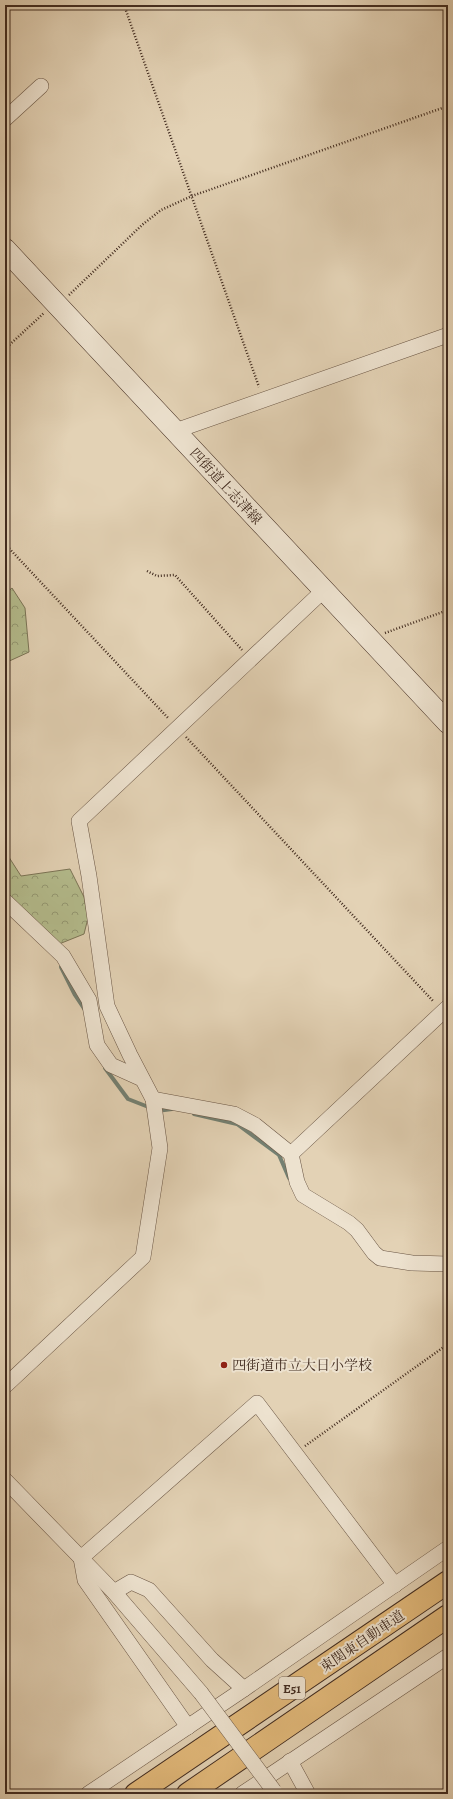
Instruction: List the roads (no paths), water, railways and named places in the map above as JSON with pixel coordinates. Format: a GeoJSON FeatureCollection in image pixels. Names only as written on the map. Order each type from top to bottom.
{"type":"FeatureCollection","features":[{"type":"Feature","properties":{"kind":"highway","name":"東関東自動車道"},"geometry":{"type":"LineString","coordinates":[[136,1794],[448,1582]]}},
{"type":"Feature","properties":{"kind":"highway","name":"東関東自動車道"},"geometry":{"type":"LineString","coordinates":[[188,1794],[448,1616]]}},
{"type":"Feature","properties":{"kind":"main road","name":"四街道上志津線"},"geometry":{"type":"LineString","coordinates":[[5,249],[448,723]]}},
{"type":"Feature","properties":{"kind":"street"},"geometry":{"type":"LineString","coordinates":[[5,119],[41,86]]}},
{"type":"Feature","properties":{"kind":"street"},"geometry":{"type":"LineString","coordinates":[[175,431],[448,335]]}},
{"type":"Feature","properties":{"kind":"street"},"geometry":{"type":"LineString","coordinates":[[5,1386],[143,1257],[160,1148],[154,1101],[107,1006],[89,876],[79,821],[324,590]]}},
{"type":"Feature","properties":{"kind":"street"},"geometry":{"type":"LineString","coordinates":[[5,901],[63,956],[89,1000],[97,1045],[111,1065],[142,1079]]}},
{"type":"Feature","properties":{"kind":"street"},"geometry":{"type":"LineString","coordinates":[[291,1154],[445,1009]]}},
{"type":"Feature","properties":{"kind":"street"},"geometry":{"type":"LineString","coordinates":[[154,1101],[234,1114],[255,1124],[291,1154],[303,1195],[349,1223],[357,1230],[374,1253],[380,1258],[448,1264]]}},
{"type":"Feature","properties":{"kind":"street"},"geometry":{"type":"LineString","coordinates":[[82,1558],[257,1403],[395,1585]]}},
{"type":"Feature","properties":{"kind":"street"},"geometry":{"type":"LineString","coordinates":[[5,1480],[114,1592],[201,1693],[275,1792]]}},
{"type":"Feature","properties":{"kind":"street"},"geometry":{"type":"LineString","coordinates":[[88,1794],[244,1689],[448,1548]]}},
{"type":"Feature","properties":{"kind":"street"},"geometry":{"type":"LineString","coordinates":[[82,1558],[85,1580],[188,1727]]}},
{"type":"Feature","properties":{"kind":"street"},"geometry":{"type":"LineString","coordinates":[[114,1592],[131,1582],[149,1590],[212,1660],[244,1689]]}},
{"type":"Feature","properties":{"kind":"street"},"geometry":{"type":"LineString","coordinates":[[243,1794],[290,1761],[446,1663]]}},
{"type":"Feature","properties":{"kind":"street"},"geometry":{"type":"LineString","coordinates":[[290,1761],[308,1794]]}},
{"type":"Feature","properties":{"kind":"waterway"},"geometry":{"type":"LineString","coordinates":[[61,967],[75,995],[85,1010]]}},
{"type":"Feature","properties":{"kind":"waterway"},"geometry":{"type":"LineString","coordinates":[[105,1068],[128,1099],[151,1108]]}},
{"type":"Feature","properties":{"kind":"waterway"},"geometry":{"type":"LineString","coordinates":[[157,1111],[172,1109]]}},
{"type":"Feature","properties":{"kind":"waterway"},"geometry":{"type":"LineString","coordinates":[[194,1114],[237,1124],[279,1155],[289,1178]]}},
{"type":"Feature","properties":{"kind":"place","name":"四街道市立大日小学校"},"geometry":{"type":"Point","coordinates":[224,1365]}}]}
